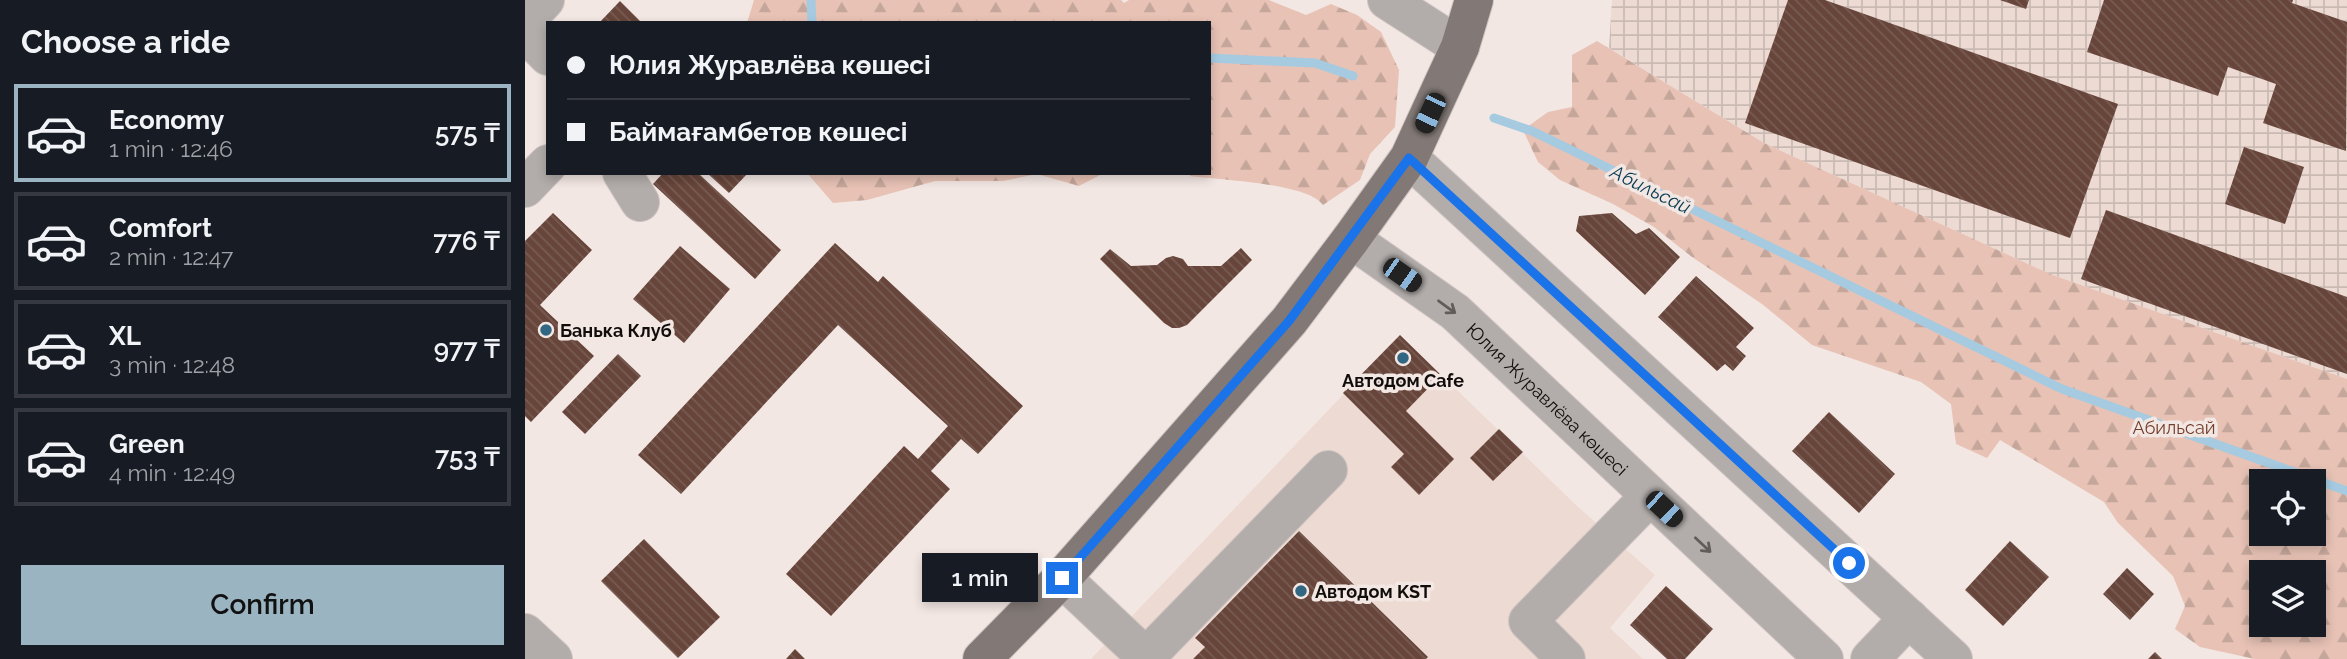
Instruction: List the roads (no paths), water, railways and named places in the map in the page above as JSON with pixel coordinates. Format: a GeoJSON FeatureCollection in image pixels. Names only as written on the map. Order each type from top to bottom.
{"type":"FeatureCollection","features":[{"type":"Feature","properties":{"kind":"main road"},"geometry":{"type":"LineString","coordinates":[[982,659],[1062,578],[1289,321],[1351,239],[1409,158],[1460,47],[1474,0]]}},
{"type":"Feature","properties":{"kind":"street"},"geometry":{"type":"LineString","coordinates":[[525,21],[545,0]]}},
{"type":"Feature","properties":{"kind":"street"},"geometry":{"type":"LineString","coordinates":[[1387,0],[1460,47]]}},
{"type":"Feature","properties":{"kind":"street"},"geometry":{"type":"LineString","coordinates":[[525,33],[546,54]]}},
{"type":"Feature","properties":{"kind":"street"},"geometry":{"type":"LineString","coordinates":[[1409,158],[1953,659]]}},
{"type":"Feature","properties":{"kind":"street"},"geometry":{"type":"LineString","coordinates":[[525,188],[546,166]]}},
{"type":"Feature","properties":{"kind":"street","name":"Юлия Журавлёва көшесі"},"geometry":{"type":"LineString","coordinates":[[1351,239],[1455,312],[1824,659]]}},
{"type":"Feature","properties":{"kind":"street"},"geometry":{"type":"LineString","coordinates":[[1062,578],[1145,658],[1328,470]]}},
{"type":"Feature","properties":{"kind":"street"},"geometry":{"type":"LineString","coordinates":[[1566,659],[1528,621],[1650,496]]}},
{"type":"Feature","properties":{"kind":"street"},"geometry":{"type":"LineString","coordinates":[[1870,659],[1909,618]]}},
{"type":"Feature","properties":{"kind":"street"},"geometry":{"type":"LineString","coordinates":[[525,633],[553,659]]}},
{"type":"Feature","properties":{"kind":"waterway","name":"Абильсай"},"geometry":{"type":"LineString","coordinates":[[811,0],[812,21]]}},
{"type":"Feature","properties":{"kind":"waterway","name":"Абильсай"},"geometry":{"type":"LineString","coordinates":[[1211,58],[1315,63],[1353,76]]}},
{"type":"Feature","properties":{"kind":"waterway","name":"Абильсай"},"geometry":{"type":"LineString","coordinates":[[1494,118],[1532,131],[2062,389],[2347,491]]}},
{"type":"Feature","properties":{"kind":"place","name":"Банька Клуб"},"geometry":{"type":"Point","coordinates":[546,330]}},
{"type":"Feature","properties":{"kind":"place","name":"Автодом Cafe"},"geometry":{"type":"Point","coordinates":[1403,358]}},
{"type":"Feature","properties":{"kind":"place","name":"Автодом KST"},"geometry":{"type":"Point","coordinates":[1301,591]}}]}
